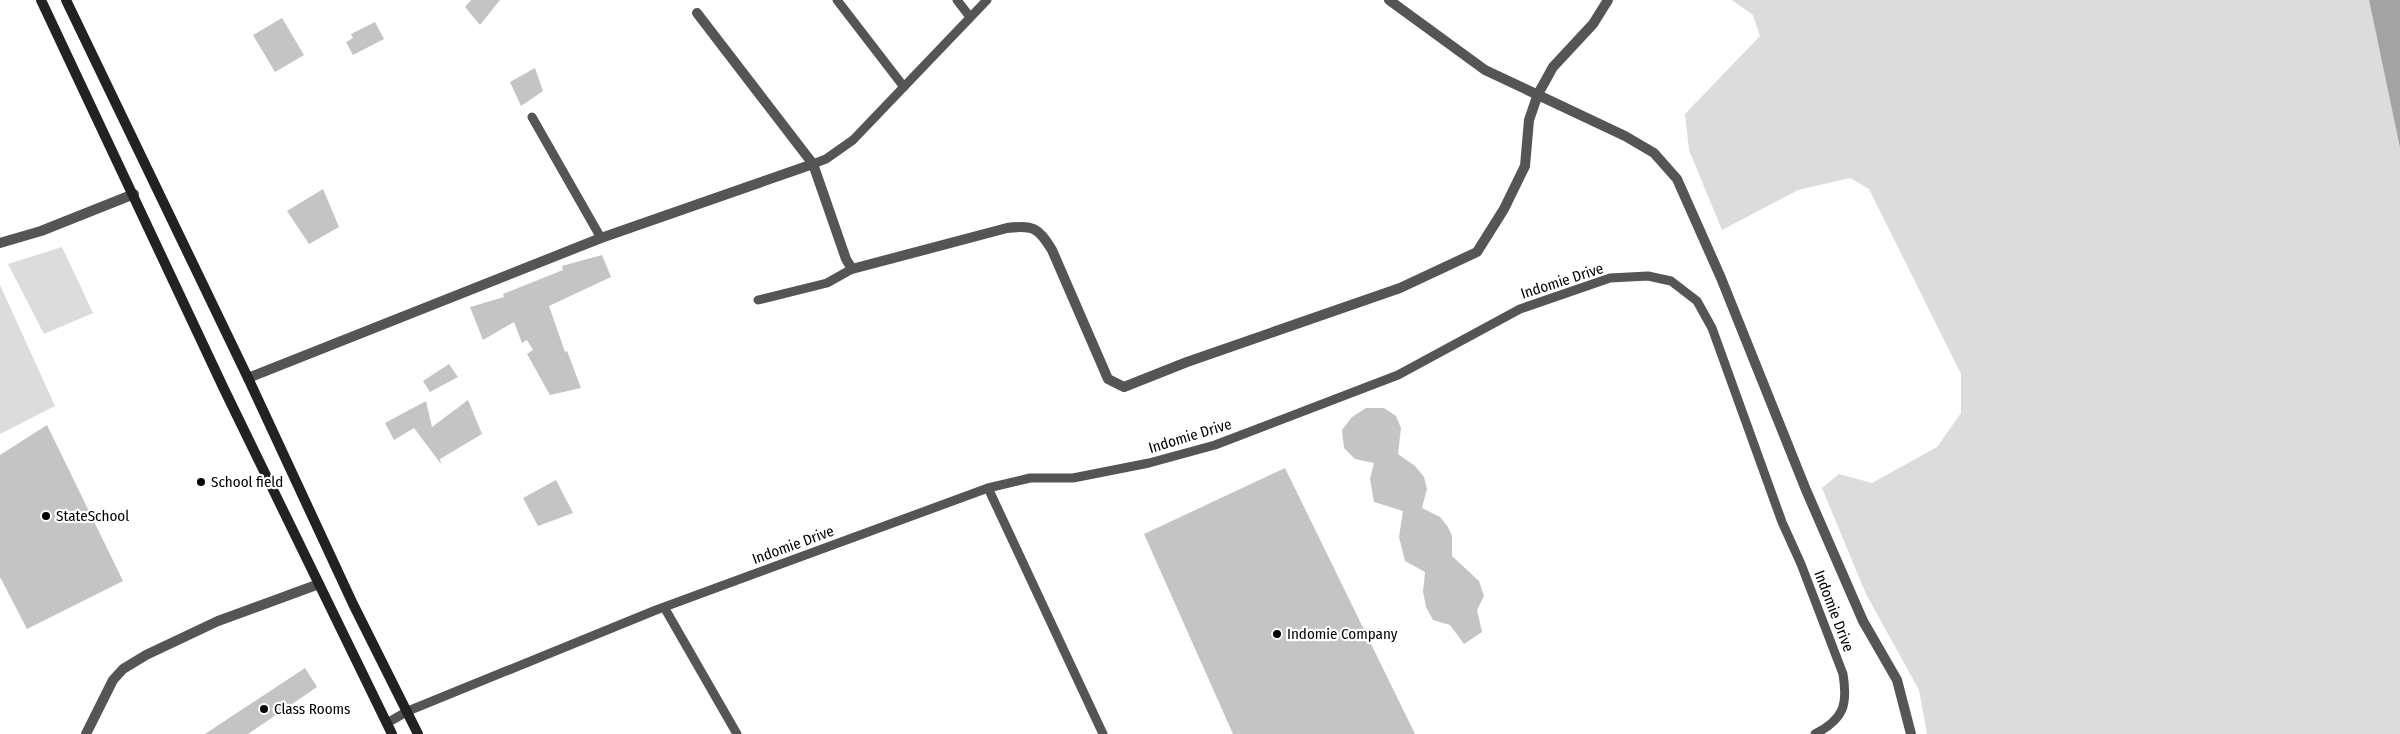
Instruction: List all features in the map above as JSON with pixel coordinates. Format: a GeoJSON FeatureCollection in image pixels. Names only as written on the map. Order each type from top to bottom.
{"type":"FeatureCollection","features":[{"type":"Feature","properties":{"kind":"main road"},"geometry":{"type":"LineString","coordinates":[[41,0],[134,194],[224,389],[392,734]]}},
{"type":"Feature","properties":{"kind":"main road"},"geometry":{"type":"LineString","coordinates":[[66,0],[248,378],[353,604],[418,734]]}},
{"type":"Feature","properties":{"kind":"street"},"geometry":{"type":"LineString","coordinates":[[1389,0],[1485,70],[1625,136],[1654,153],[1677,179],[1721,278],[1806,490],[1859,612],[1897,680],[1911,734]]}},
{"type":"Feature","properties":{"kind":"street"},"geometry":{"type":"LineString","coordinates":[[697,13],[813,164],[846,259],[852,268],[1007,228],[1030,227],[1044,236],[1052,250],[1108,379],[1124,387],[1131,386],[1187,362],[1400,288],[1478,252],[1504,209],[1525,166],[1529,120],[1538,94],[1553,67],[1593,24],[1608,0]]}},
{"type":"Feature","properties":{"kind":"street"},"geometry":{"type":"LineString","coordinates":[[248,378],[601,238],[813,164]]}},
{"type":"Feature","properties":{"kind":"street"},"geometry":{"type":"LineString","coordinates":[[0,243],[41,231],[134,194]]}},
{"type":"Feature","properties":{"kind":"street"},"geometry":{"type":"LineString","coordinates":[[86,734],[113,680],[123,669],[146,655],[218,621],[319,584]]}},
{"type":"Feature","properties":{"kind":"lane"},"geometry":{"type":"LineString","coordinates":[[837,0],[904,87]]}},
{"type":"Feature","properties":{"kind":"lane"},"geometry":{"type":"LineString","coordinates":[[956,0],[970,17]]}},
{"type":"Feature","properties":{"kind":"lane"},"geometry":{"type":"LineString","coordinates":[[813,164],[826,159],[853,140],[987,0]]}},
{"type":"Feature","properties":{"kind":"lane"},"geometry":{"type":"LineString","coordinates":[[532,117],[601,238]]}},
{"type":"Feature","properties":{"kind":"lane"},"geometry":{"type":"LineString","coordinates":[[758,300],[827,283],[852,268]]}},
{"type":"Feature","properties":{"kind":"lane","name":"Indomie Drive"},"geometry":{"type":"LineString","coordinates":[[387,723],[408,711],[664,607],[988,488],[1030,478],[1072,478],[1149,463],[1215,445],[1398,375],[1520,309],[1610,278],[1648,276],[1672,281],[1697,301],[1712,328],[1782,522],[1801,564],[1843,674],[1846,693],[1844,706],[1835,722],[1815,734]]}},
{"type":"Feature","properties":{"kind":"lane"},"geometry":{"type":"LineString","coordinates":[[988,488],[1103,734]]}},
{"type":"Feature","properties":{"kind":"lane"},"geometry":{"type":"LineString","coordinates":[[664,607],[737,734]]}},
{"type":"Feature","properties":{"kind":"shaded area"},"geometry":{"type":"Polygon","coordinates":[[[1732,0],[2369,0],[2400,148],[2400,734],[1927,734],[1919,690],[1866,594],[1822,488],[1839,474],[1872,483],[1937,447],[1961,413],[1961,374],[1869,189],[1850,178],[1798,190],[1722,230],[1689,150],[1685,114],[1760,36],[1753,15],[1732,0]]]}},
{"type":"Feature","properties":{"kind":"shaded area"},"geometry":{"type":"Polygon","coordinates":[[[2369,0],[2400,0],[2400,148],[2369,0]]]}},
{"type":"Feature","properties":{"kind":"shaded area"},"geometry":{"type":"Polygon","coordinates":[[[62,247],[93,313],[44,334],[8,264],[62,247]]]}},
{"type":"Feature","properties":{"kind":"shaded area"},"geometry":{"type":"Polygon","coordinates":[[[0,285],[55,406],[0,434],[0,285]]]}},
{"type":"Feature","properties":{"kind":"building"},"geometry":{"type":"Polygon","coordinates":[[[471,0],[500,0],[480,25],[465,7],[471,0]]]}},
{"type":"Feature","properties":{"kind":"building"},"geometry":{"type":"Polygon","coordinates":[[[282,18],[304,55],[275,72],[253,35],[282,18]]]}},
{"type":"Feature","properties":{"kind":"building"},"geometry":{"type":"Polygon","coordinates":[[[375,22],[384,39],[353,55],[346,42],[353,38],[351,34],[375,22]]]}},
{"type":"Feature","properties":{"kind":"building"},"geometry":{"type":"Polygon","coordinates":[[[535,68],[543,91],[521,106],[510,82],[535,68]]]}},
{"type":"Feature","properties":{"kind":"building"},"geometry":{"type":"Polygon","coordinates":[[[323,189],[339,227],[309,244],[287,211],[323,189]]]}},
{"type":"Feature","properties":{"kind":"building"},"geometry":{"type":"Polygon","coordinates":[[[602,255],[611,277],[549,306],[565,352],[567,351],[581,388],[550,395],[527,354],[533,350],[527,340],[522,343],[514,322],[483,340],[470,307],[504,297],[503,294],[563,270],[562,266],[602,255]]]}},
{"type":"Feature","properties":{"kind":"building"},"geometry":{"type":"Polygon","coordinates":[[[449,364],[458,377],[430,392],[423,381],[449,364]]]}},
{"type":"Feature","properties":{"kind":"building"},"geometry":{"type":"Polygon","coordinates":[[[468,400],[482,434],[440,459],[441,464],[414,428],[394,440],[385,423],[426,401],[432,427],[468,400]]]}},
{"type":"Feature","properties":{"kind":"building"},"geometry":{"type":"Polygon","coordinates":[[[1366,408],[1384,408],[1396,416],[1401,428],[1398,454],[1415,466],[1424,477],[1427,489],[1422,508],[1440,517],[1448,527],[1452,536],[1452,556],[1479,581],[1484,596],[1477,610],[1482,632],[1464,644],[1450,625],[1433,620],[1426,607],[1423,592],[1425,572],[1405,561],[1399,537],[1403,511],[1374,502],[1370,479],[1374,463],[1355,459],[1344,448],[1342,430],[1352,417],[1366,408]]]}},
{"type":"Feature","properties":{"kind":"building","name":"StateSchool"},"geometry":{"type":"Polygon","coordinates":[[[47,425],[123,581],[27,629],[0,577],[0,455],[47,425]]]}},
{"type":"Feature","properties":{"kind":"building","name":"Indomie Company"},"geometry":{"type":"Polygon","coordinates":[[[1285,468],[1415,734],[1233,734],[1144,534],[1285,468]]]}},
{"type":"Feature","properties":{"kind":"building"},"geometry":{"type":"Polygon","coordinates":[[[556,480],[573,513],[538,526],[523,498],[556,480]]]}},
{"type":"Feature","properties":{"kind":"building","name":"Class Rooms"},"geometry":{"type":"Polygon","coordinates":[[[305,668],[317,687],[248,734],[205,734],[305,668]]]}},
{"type":"Feature","properties":{"kind":"place","name":"School field"},"geometry":{"type":"Point","coordinates":[201,482]}},
{"type":"Feature","properties":{"kind":"place","name":"StateSchool"},"geometry":{"type":"Point","coordinates":[46,516]}},
{"type":"Feature","properties":{"kind":"place","name":"Indomie Company"},"geometry":{"type":"Point","coordinates":[1277,634]}},
{"type":"Feature","properties":{"kind":"place","name":"Class Rooms"},"geometry":{"type":"Point","coordinates":[264,709]}}]}
